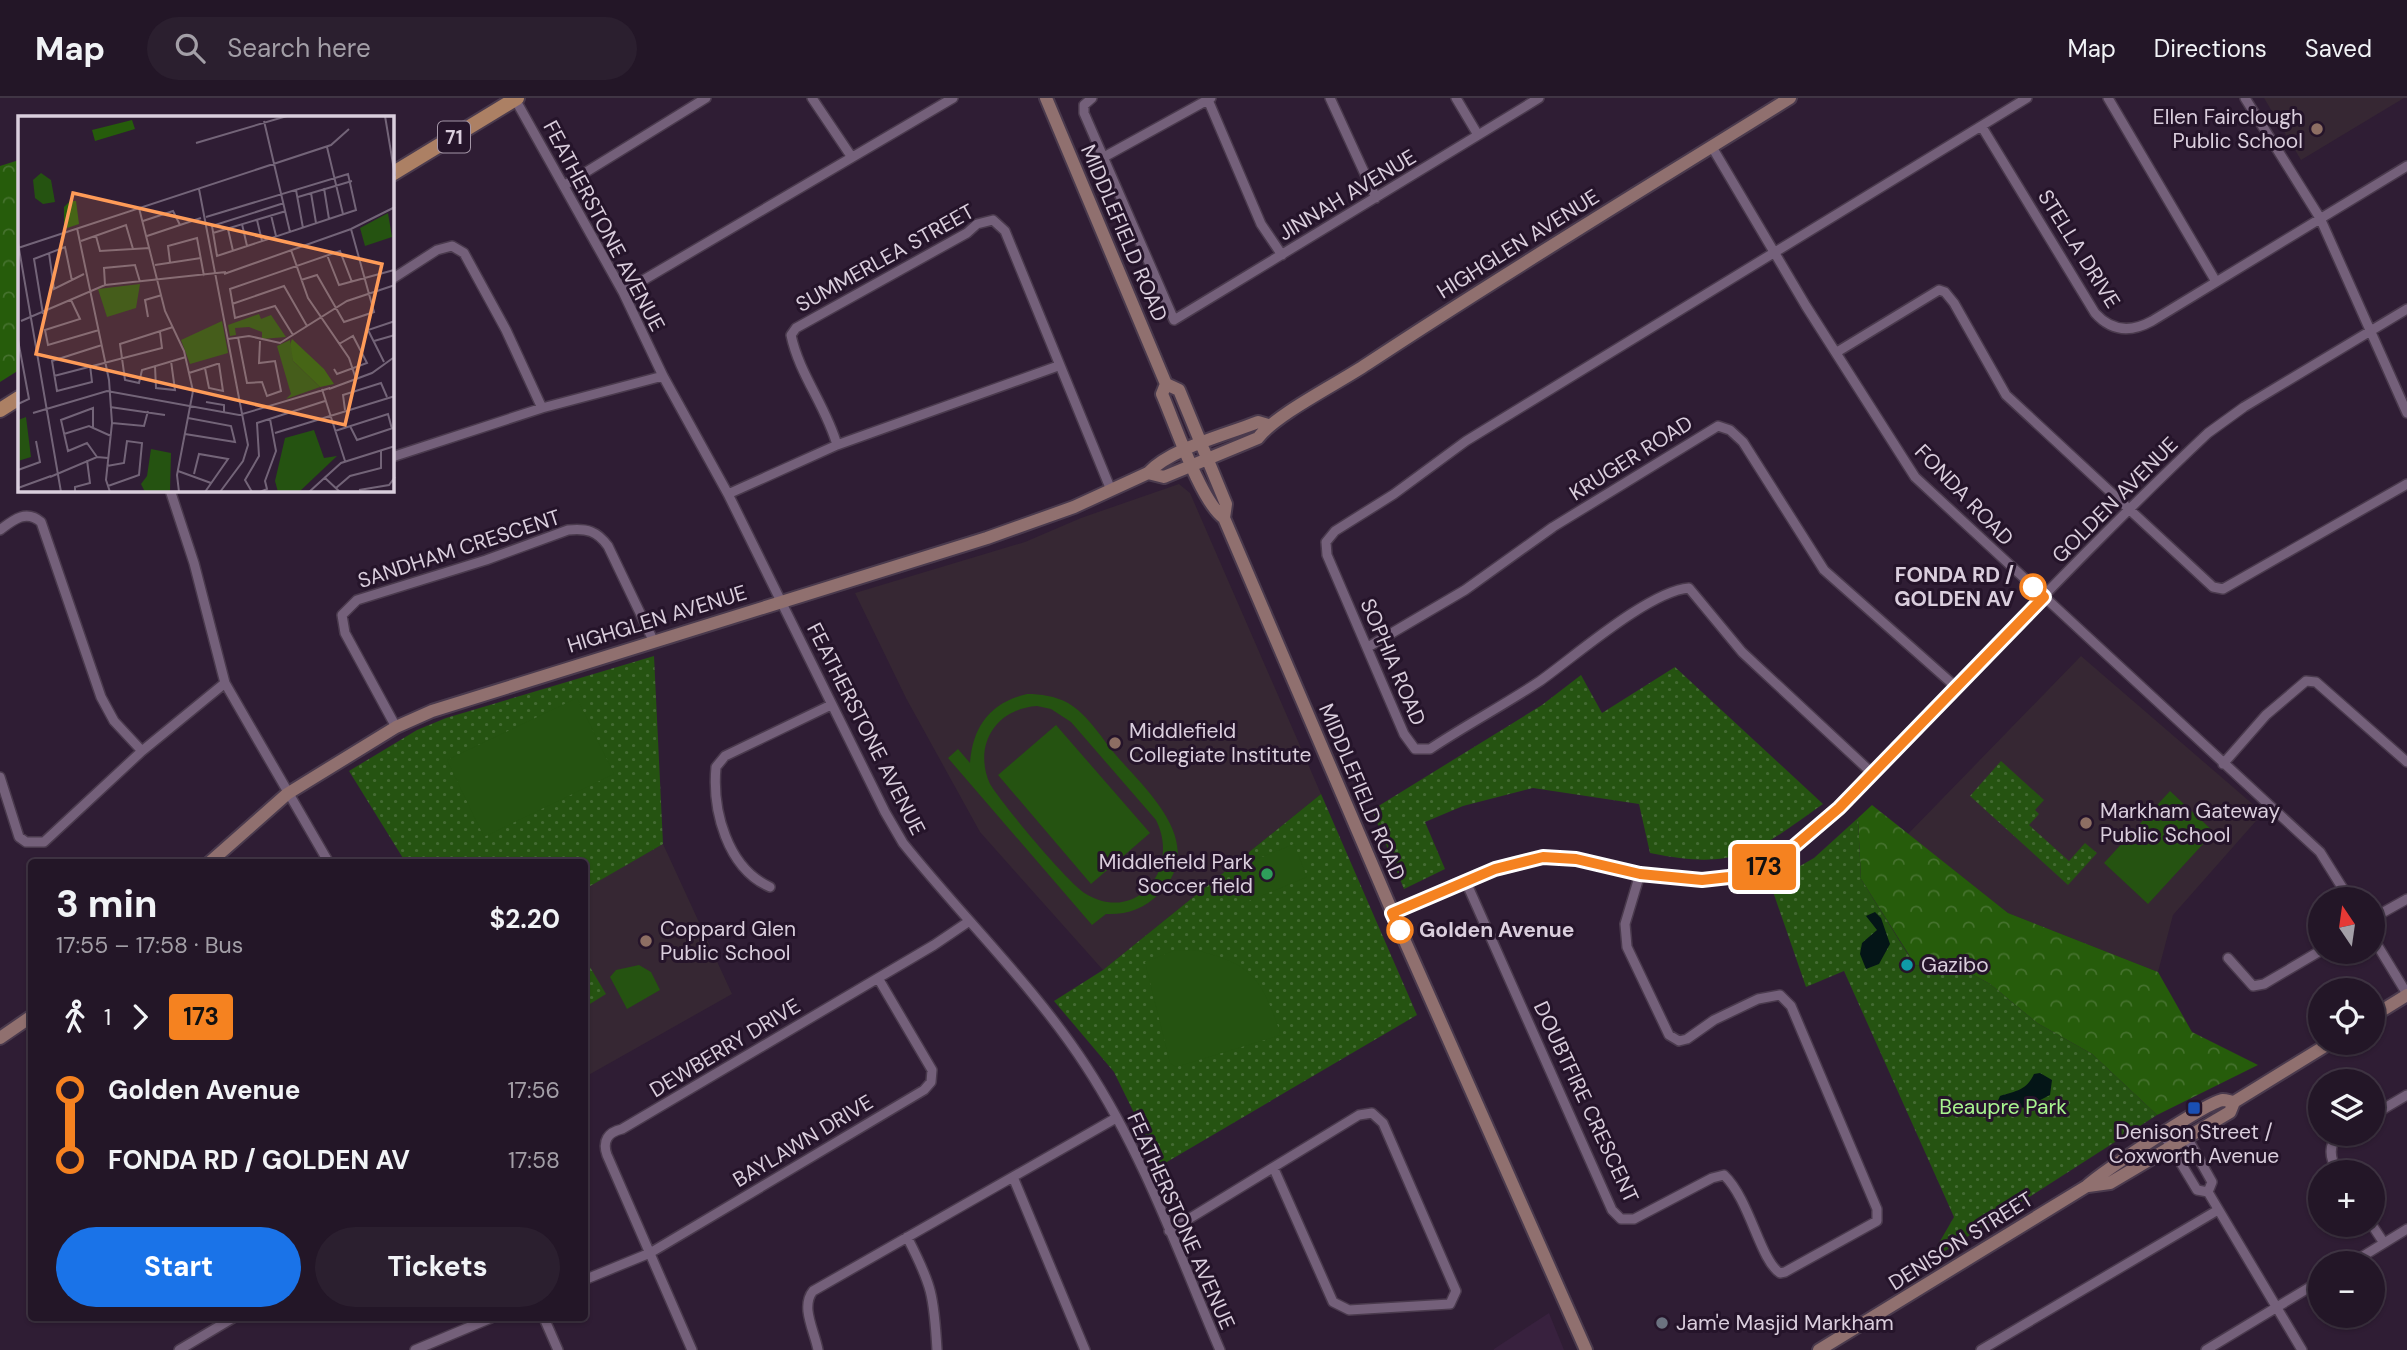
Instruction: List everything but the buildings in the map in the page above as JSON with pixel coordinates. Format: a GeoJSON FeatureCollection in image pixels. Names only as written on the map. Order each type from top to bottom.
{"type":"FeatureCollection","features":[{"type":"Feature","properties":{"kind":"main road","name":"71"},"geometry":{"type":"LineString","coordinates":[[394,173],[516,99]]}},
{"type":"Feature","properties":{"kind":"main road"},"geometry":{"type":"LineString","coordinates":[[0,410],[18,399]]}},
{"type":"Feature","properties":{"kind":"street"},"geometry":{"type":"LineString","coordinates":[[565,186],[706,98]]}},
{"type":"Feature","properties":{"kind":"street"},"geometry":{"type":"LineString","coordinates":[[812,98],[851,156]]}},
{"type":"Feature","properties":{"kind":"street"},"geometry":{"type":"LineString","coordinates":[[623,292],[953,98]]}},
{"type":"Feature","properties":{"kind":"street","name":"MIDDLEFIELD ROAD"},"geometry":{"type":"LineString","coordinates":[[1046,98],[1166,384],[1163,394],[1186,450],[1212,510],[1224,518]]}},
{"type":"Feature","properties":{"kind":"street"},"geometry":{"type":"LineString","coordinates":[[1092,98],[1084,105],[1084,113],[1104,157],[1210,99],[1261,224],[1282,255]]}},
{"type":"Feature","properties":{"kind":"street"},"geometry":{"type":"LineString","coordinates":[[1330,98],[1376,198]]}},
{"type":"Feature","properties":{"kind":"street"},"geometry":{"type":"LineString","coordinates":[[1456,98],[1478,135]]}},
{"type":"Feature","properties":{"kind":"street","name":"JINNAH AVENUE"},"geometry":{"type":"LineString","coordinates":[[1104,157],[1174,320],[1539,98]]}},
{"type":"Feature","properties":{"kind":"street","name":"HIGHGLEN AVENUE"},"geometry":{"type":"LineString","coordinates":[[1148,473],[1164,477],[1258,438],[1268,425],[1326,392],[1483,287],[1790,98]]}},
{"type":"Feature","properties":{"kind":"street","name":"SOPHIA ROAD"},"geometry":{"type":"LineString","coordinates":[[1872,773],[1742,652],[1689,588],[1671,592],[1648,606],[1588,643],[1531,687],[1423,750],[1412,747],[1327,555],[1326,542],[1330,535],[1499,421],[2027,98]]}},
{"type":"Feature","properties":{"kind":"street"},"geometry":{"type":"LineString","coordinates":[[2108,98],[2215,281]]}},
{"type":"Feature","properties":{"kind":"street"},"geometry":{"type":"LineString","coordinates":[[2245,98],[2320,218],[2407,413]]}},
{"type":"Feature","properties":{"kind":"street","name":"FEATHERSTONE AVENUE"},"geometry":{"type":"LineString","coordinates":[[516,99],[623,292],[663,376],[728,494],[831,705],[903,843],[1063,1032],[1136,1154],[1220,1350]]}},
{"type":"Feature","properties":{"kind":"street","name":"STELLA DRIVE"},"geometry":{"type":"LineString","coordinates":[[1982,127],[2095,313],[2106,325],[2123,329],[2143,326],[2407,166]]}},
{"type":"Feature","properties":{"kind":"street","name":"FONDA ROAD"},"geometry":{"type":"LineString","coordinates":[[1712,147],[1915,477],[2319,852],[2342,887]]}},
{"type":"Feature","properties":{"kind":"street","name":"SUMMERLEA STREET"},"geometry":{"type":"LineString","coordinates":[[837,445],[820,401],[799,362],[791,335],[813,315],[893,275],[967,233],[976,224],[993,220],[1004,231],[1111,490]]}},
{"type":"Feature","properties":{"kind":"street"},"geometry":{"type":"LineString","coordinates":[[394,278],[437,250],[452,246],[464,253],[506,330],[542,408]]}},
{"type":"Feature","properties":{"kind":"street"},"geometry":{"type":"LineString","coordinates":[[1836,352],[1921,298],[1939,290],[1945,292],[1954,303],[2006,395],[2213,587],[2222,589],[2407,484]]}},
{"type":"Feature","properties":{"kind":"street","name":"GOLDEN AVENUE"},"geometry":{"type":"LineString","coordinates":[[1392,913],[1495,869],[1543,857],[1576,859],[1640,874],[1702,880],[1729,877],[1762,867],[1800,842],[1872,773],[2130,509],[2225,420],[2407,309]]}},
{"type":"Feature","properties":{"kind":"street"},"geometry":{"type":"LineString","coordinates":[[728,494],[837,445],[1058,366]]}},
{"type":"Feature","properties":{"kind":"street"},"geometry":{"type":"LineString","coordinates":[[394,456],[542,408],[663,376]]}},
{"type":"Feature","properties":{"kind":"street","name":"MIDDLEFIELD ROAD"},"geometry":{"type":"LineString","coordinates":[[1166,384],[1179,390],[1226,504],[1224,518],[1392,913],[1586,1350]]}},
{"type":"Feature","properties":{"kind":"street","name":"HIGHGLEN AVENUE"},"geometry":{"type":"LineString","coordinates":[[214,859],[287,794],[396,727],[479,694],[987,538],[1111,490],[1148,473],[1157,464],[1186,450],[1258,422],[1268,425]]}},
{"type":"Feature","properties":{"kind":"street","name":"KRUGER ROAD"},"geometry":{"type":"LineString","coordinates":[[1368,647],[1465,590],[1553,527],[1718,426],[1730,430],[1743,442],[1824,570],[1956,687]]}},
{"type":"Feature","properties":{"kind":"street"},"geometry":{"type":"LineString","coordinates":[[171,492],[194,563],[225,683],[327,859]]}},
{"type":"Feature","properties":{"kind":"street"},"geometry":{"type":"LineString","coordinates":[[0,530],[23,515],[36,517],[41,522],[101,697],[114,721],[142,751]]}},
{"type":"Feature","properties":{"kind":"street","name":"SANDHAM CRESCENT"},"geometry":{"type":"LineString","coordinates":[[396,727],[345,633],[341,615],[357,600],[581,528],[597,534],[608,546],[653,640]]}},
{"type":"Feature","properties":{"kind":"street"},"geometry":{"type":"LineString","coordinates":[[2223,764],[2266,715],[2306,681],[2316,682],[2407,762]]}},
{"type":"Feature","properties":{"kind":"street"},"geometry":{"type":"LineString","coordinates":[[0,777],[15,830],[26,842],[44,842],[142,751],[225,683]]}},
{"type":"Feature","properties":{"kind":"street"},"geometry":{"type":"LineString","coordinates":[[770,887],[754,880],[727,842],[718,806],[716,767],[725,756],[831,705]]}},
{"type":"Feature","properties":{"kind":"street","name":"DOUBTFIRE CRESCENT"},"geometry":{"type":"LineString","coordinates":[[1466,882],[1612,1210],[1621,1219],[1634,1219],[1712,1178],[1724,1175],[1733,1182],[1742,1198],[1769,1264],[1780,1273],[1786,1272],[1877,1221],[1877,1209],[1791,1006],[1780,995],[1758,999],[1714,1020],[1687,1039],[1679,1041],[1669,1035],[1627,947],[1625,923],[1640,874]]}},
{"type":"Feature","properties":{"kind":"street"},"geometry":{"type":"LineString","coordinates":[[2385,911],[2407,899]]}},
{"type":"Feature","properties":{"kind":"street","name":"DEWBERRY DRIVE"},"geometry":{"type":"LineString","coordinates":[[650,1253],[604,1146],[614,1130],[622,1129],[968,922]]}},
{"type":"Feature","properties":{"kind":"street"},"geometry":{"type":"LineString","coordinates":[[2228,958],[2253,986],[2264,984],[2308,958]]}},
{"type":"Feature","properties":{"kind":"street"},"geometry":{"type":"LineString","coordinates":[[2385,958],[2407,994],[2385,1008]]}},
{"type":"Feature","properties":{"kind":"street","name":"BAYLAWN DRIVE"},"geometry":{"type":"LineString","coordinates":[[588,1278],[650,1253],[925,1090],[931,1082],[932,1070],[878,978]]}},
{"type":"Feature","properties":{"kind":"street"},"geometry":{"type":"LineString","coordinates":[[0,1038],[28,1019]]}},
{"type":"Feature","properties":{"kind":"street","name":"DENISON STREET"},"geometry":{"type":"LineString","coordinates":[[2087,1186],[2110,1184],[2230,1112],[2234,1102],[2310,1055]]}},
{"type":"Feature","properties":{"kind":"street"},"geometry":{"type":"LineString","coordinates":[[2385,1108],[2407,1095]]}},
{"type":"Feature","properties":{"kind":"street","name":"DENISON STREET"},"geometry":{"type":"LineString","coordinates":[[1819,1350],[2087,1186],[2104,1171],[2180,1125],[2222,1100],[2234,1102]]}},
{"type":"Feature","properties":{"kind":"street"},"geometry":{"type":"LineString","coordinates":[[1169,1231],[1359,1115],[1377,1115],[1453,1281],[1456,1291],[1450,1304],[1349,1311],[1338,1307],[1333,1302],[1274,1169]]}},
{"type":"Feature","properties":{"kind":"street"},"geometry":{"type":"LineString","coordinates":[[818,1350],[807,1310],[809,1297],[907,1237],[1116,1118]]}},
{"type":"Feature","properties":{"kind":"street"},"geometry":{"type":"LineString","coordinates":[[2180,1125],[2212,1182],[2208,1192]]}},
{"type":"Feature","properties":{"kind":"street"},"geometry":{"type":"LineString","coordinates":[[2164,1135],[2197,1190],[2208,1192]]}},
{"type":"Feature","properties":{"kind":"street"},"geometry":{"type":"LineString","coordinates":[[1013,1177],[1085,1350]]}},
{"type":"Feature","properties":{"kind":"street"},"geometry":{"type":"LineString","coordinates":[[2208,1192],[2302,1350]]}},
{"type":"Feature","properties":{"kind":"street"},"geometry":{"type":"LineString","coordinates":[[1981,1350],[2218,1210]]}},
{"type":"Feature","properties":{"kind":"street"},"geometry":{"type":"LineString","coordinates":[[2371,1251],[2407,1229]]}},
{"type":"Feature","properties":{"kind":"street"},"geometry":{"type":"LineString","coordinates":[[907,1237],[929,1278],[933,1294],[937,1350]]}},
{"type":"Feature","properties":{"kind":"street"},"geometry":{"type":"LineString","coordinates":[[2380,1237],[2384,1243]]}},
{"type":"Feature","properties":{"kind":"street"},"geometry":{"type":"LineString","coordinates":[[650,1253],[692,1350]]}},
{"type":"Feature","properties":{"kind":"street"},"geometry":{"type":"LineString","coordinates":[[2206,1350],[2308,1288]]}},
{"type":"Feature","properties":{"kind":"street"},"geometry":{"type":"LineString","coordinates":[[179,1350],[228,1321]]}},
{"type":"Feature","properties":{"kind":"street"},"geometry":{"type":"LineString","coordinates":[[421,1348],[484,1321]]}},
{"type":"Feature","properties":{"kind":"street"},"geometry":{"type":"LineString","coordinates":[[545,1321],[558,1350]]}},
{"type":"Feature","properties":{"kind":"shaded area","name":"Ellen Fairclough Public School"},"geometry":{"type":"Polygon","coordinates":[[[2264,98],[2404,98],[2301,160],[2264,98]]]}},
{"type":"Feature","properties":{"kind":"shaded area","name":"Middlefield Collegiate Institute"},"geometry":{"type":"Polygon","coordinates":[[[1179,484],[1190,493],[1321,794],[1103,970],[980,832],[906,698],[855,593],[1025,542],[1081,518],[1179,484]]]}},
{"type":"Feature","properties":{"kind":"shaded area","name":"Markham Gateway Public School"},"geometry":{"type":"Polygon","coordinates":[[[2081,656],[2263,813],[2173,915],[2158,972],[2008,913],[1908,834],[2081,656]]]}},
{"type":"Feature","properties":{"kind":"shaded area","name":"Coppard Glen Public School"},"geometry":{"type":"Polygon","coordinates":[[[663,844],[732,994],[588,1075],[588,887],[663,844]]]}},
{"type":"Feature","properties":{"kind":"shaded area"},"geometry":{"type":"Polygon","coordinates":[[[1875,912],[1881,918],[1890,944],[1879,964],[1866,969],[1860,954],[1862,943],[1877,930],[1866,916],[1875,912]]]}},
{"type":"Feature","properties":{"kind":"shaded area"},"geometry":{"type":"Polygon","coordinates":[[[2040,1073],[2052,1080],[2050,1095],[2025,1108],[1997,1103],[2000,1096],[2020,1089],[2034,1074],[2040,1073]]]}},
{"type":"Feature","properties":{"kind":"shaded area"},"geometry":{"type":"Polygon","coordinates":[[[1549,1313],[1564,1350],[1494,1350],[1494,1349],[1549,1313]]]}},
{"type":"Feature","properties":{"kind":"green space"},"geometry":{"type":"Polygon","coordinates":[[[18,160],[18,371],[0,382],[0,166],[18,160]]]}},
{"type":"Feature","properties":{"kind":"green space"},"geometry":{"type":"Polygon","coordinates":[[[654,656],[663,844],[588,887],[588,859],[404,859],[349,771],[417,730],[446,718],[654,656]]]}},
{"type":"Feature","properties":{"kind":"green space"},"geometry":{"type":"Polygon","coordinates":[[[1675,667],[1823,804],[1780,834],[1744,853],[1704,860],[1650,853],[1639,804],[1533,788],[1463,806],[1425,822],[1445,869],[1404,889],[1372,810],[1542,705],[1581,675],[1602,713],[1675,667]]]}},
{"type":"Feature","properties":{"kind":"green space"},"geometry":{"type":"Polygon","coordinates":[[[1027,694],[1043,695],[1075,708],[1088,719],[1168,819],[1178,856],[1173,875],[1159,894],[1147,904],[1128,912],[1106,914],[1092,925],[948,758],[958,749],[970,763],[975,738],[986,718],[993,710],[1027,694]],[[1037,706],[1022,709],[999,722],[986,743],[984,756],[990,784],[1036,842],[1086,894],[1104,901],[1121,902],[1136,897],[1149,887],[1158,873],[1162,857],[1162,839],[1156,820],[1071,722],[1051,709],[1037,706]]]}},
{"type":"Feature","properties":{"kind":"green space"},"geometry":{"type":"Polygon","coordinates":[[[577,698],[614,774],[484,837],[447,760],[577,698]]]}},
{"type":"Feature","properties":{"kind":"green space"},"geometry":{"type":"Polygon","coordinates":[[[1056,725],[1150,833],[1091,884],[998,775],[1056,725]]]}},
{"type":"Feature","properties":{"kind":"green space"},"geometry":{"type":"Polygon","coordinates":[[[2001,761],[2044,800],[2035,810],[2039,814],[2029,825],[2069,861],[2085,843],[2097,853],[2068,885],[1970,796],[2001,761]]]}},
{"type":"Feature","properties":{"kind":"green space"},"geometry":{"type":"Polygon","coordinates":[[[2170,791],[2214,832],[2148,904],[2104,863],[2170,791]]]}},
{"type":"Feature","properties":{"kind":"green space"},"geometry":{"type":"Polygon","coordinates":[[[1321,794],[1417,1015],[1160,1166],[1114,1072],[1054,1001],[1103,970],[1321,794]]]}},
{"type":"Feature","properties":{"kind":"green space"},"geometry":{"type":"Polygon","coordinates":[[[1872,805],[2008,913],[2158,972],[2192,1032],[2258,1065],[2157,1115],[2092,1054],[2037,1023],[1990,984],[1952,963],[1912,966],[1909,955],[1861,879],[1858,818],[1872,805]]]}},
{"type":"Feature","properties":{"kind":"green space","name":"Beaupre Park"},"geometry":{"type":"Polygon","coordinates":[[[1858,818],[1861,879],[1909,956],[1912,966],[1952,963],[1990,984],[2037,1023],[2092,1054],[2157,1115],[1928,1262],[1954,1217],[1844,971],[1806,987],[1770,883],[1814,858],[1858,818]]]}},
{"type":"Feature","properties":{"kind":"green space","name":"Middlefield Park Soccer field"},"geometry":{"type":"Polygon","coordinates":[[[1294,844],[1307,877],[1241,904],[1228,871],[1294,844]]]}},
{"type":"Feature","properties":{"kind":"green space"},"geometry":{"type":"Polygon","coordinates":[[[1195,950],[1231,961],[1253,977],[1268,1000],[1281,1035],[1176,1067],[1170,1063],[1145,962],[1173,951],[1195,950]]]}},
{"type":"Feature","properties":{"kind":"green space"},"geometry":{"type":"Polygon","coordinates":[[[588,964],[606,994],[588,1005],[588,964]]]}},
{"type":"Feature","properties":{"kind":"green space"},"geometry":{"type":"Polygon","coordinates":[[[639,965],[651,972],[660,990],[627,1009],[610,977],[616,970],[639,965]]]}},
{"type":"Feature","properties":{"kind":"bus line","name":"173"},"geometry":{"type":"LineString","coordinates":[[1400,930],[1392,913],[1495,869],[1543,857],[1576,859],[1664,878],[1702,880],[1729,877],[1771,863],[1839,808],[2044,597],[2033,587]]}},
{"type":"Feature","properties":{"kind":"place","name":"Ellen Fairclough Public School"},"geometry":{"type":"Point","coordinates":[2317,129]}},
{"type":"Feature","properties":{"kind":"place","name":"FONDA RD / GOLDEN AV"},"geometry":{"type":"Point","coordinates":[2033,587]}},
{"type":"Feature","properties":{"kind":"place","name":"Middlefield Collegiate Institute"},"geometry":{"type":"Point","coordinates":[1115,743]}},
{"type":"Feature","properties":{"kind":"place","name":"Markham Gateway Public School"},"geometry":{"type":"Point","coordinates":[2086,823]}},
{"type":"Feature","properties":{"kind":"place","name":"Middlefield Park Soccer field"},"geometry":{"type":"Point","coordinates":[1267,874]}},
{"type":"Feature","properties":{"kind":"place","name":"Golden Avenue"},"geometry":{"type":"Point","coordinates":[1400,930]}},
{"type":"Feature","properties":{"kind":"place","name":"Coppard Glen Public School"},"geometry":{"type":"Point","coordinates":[646,941]}},
{"type":"Feature","properties":{"kind":"place","name":"Gazibo"},"geometry":{"type":"Point","coordinates":[1907,965]}},
{"type":"Feature","properties":{"kind":"place","name":"Denison Street / Coxworth Avenue"},"geometry":{"type":"Point","coordinates":[2194,1108]}},
{"type":"Feature","properties":{"kind":"place","name":"Jam'e Masjid Markham"},"geometry":{"type":"Point","coordinates":[1662,1323]}}]}
